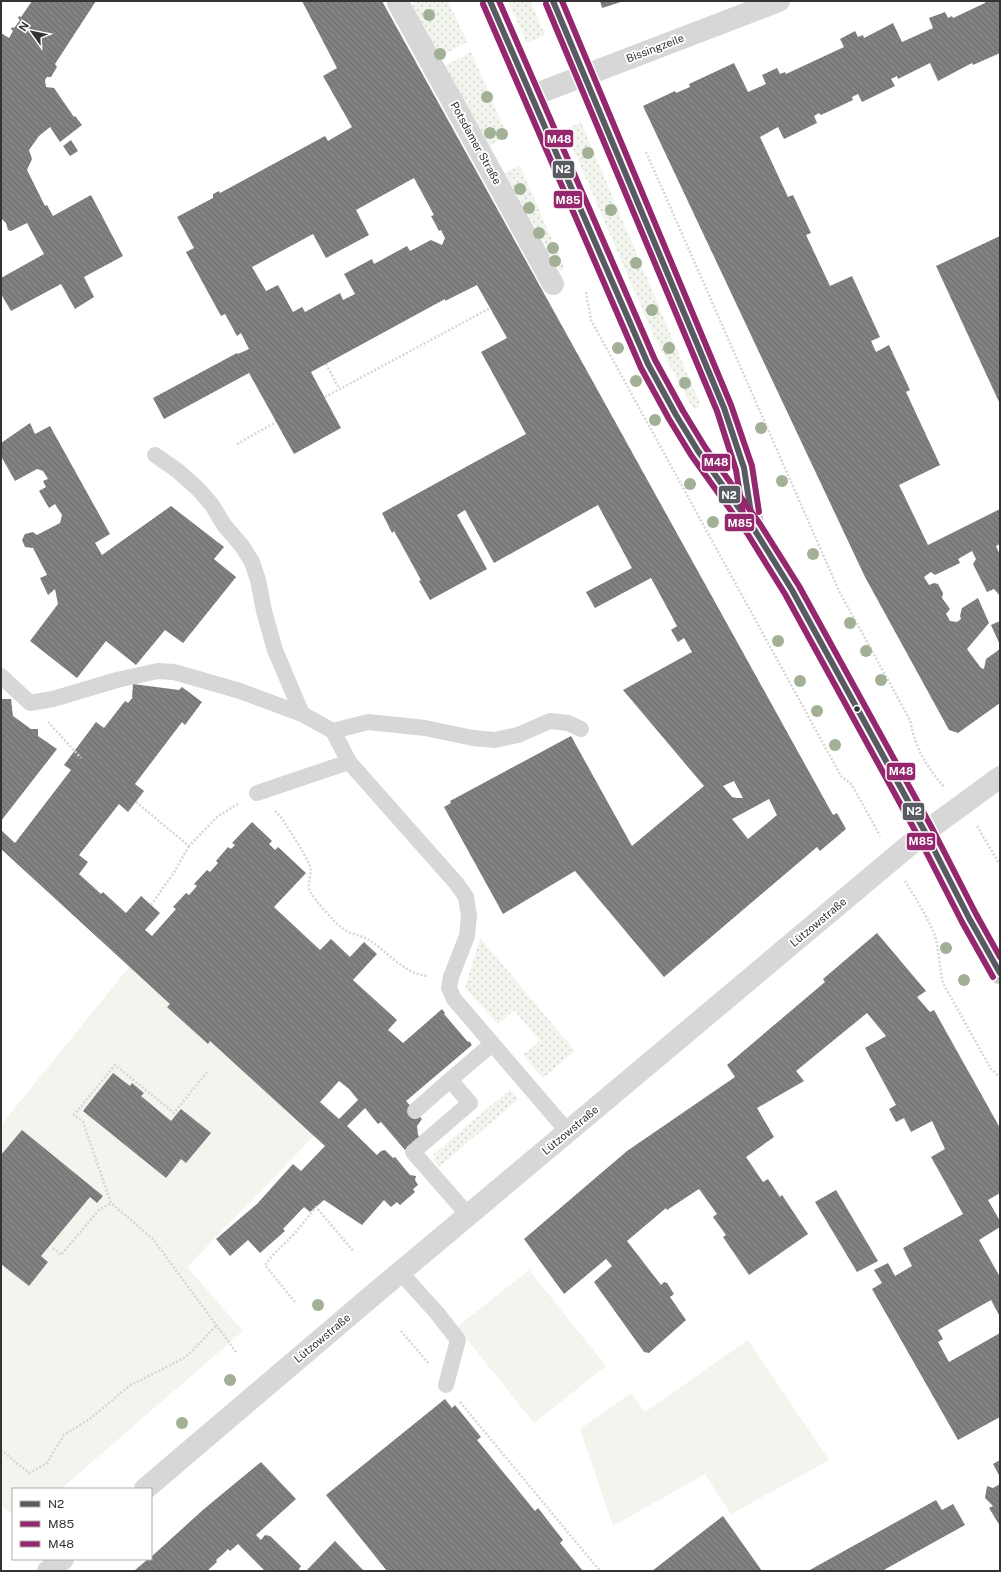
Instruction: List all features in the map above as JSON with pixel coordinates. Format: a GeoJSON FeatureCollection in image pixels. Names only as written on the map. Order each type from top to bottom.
{"type":"FeatureCollection","features":[{"type":"Feature","properties":{"kind":"main road"},"geometry":{"type":"LineString","coordinates":[[490,1],[608,277],[648,364],[698,451],[754,529],[792,590],[925,832],[1000,973]]}},
{"type":"Feature","properties":{"kind":"main road"},"geometry":{"type":"LineString","coordinates":[[553,1],[724,408],[744,468],[754,529]]}},
{"type":"Feature","properties":{"kind":"street","name":"Bissingzeile"},"geometry":{"type":"LineString","coordinates":[[531,96],[779,1]]}},
{"type":"Feature","properties":{"kind":"street","name":"Potsdamer Straße"},"geometry":{"type":"LineString","coordinates":[[398,3],[553,284]]}},
{"type":"Feature","properties":{"kind":"street","name":"Lützowstraße"},"geometry":{"type":"LineString","coordinates":[[146,1488],[400,1272],[925,832],[1000,777]]}},
{"type":"Feature","properties":{"kind":"street"},"geometry":{"type":"LineString","coordinates":[[48,1571],[61,1560]]}},
{"type":"Feature","properties":{"kind":"lane"},"geometry":{"type":"LineString","coordinates":[[155,455],[178,471],[198,489],[212,505],[224,525],[242,546],[252,562],[258,580],[264,610],[275,650],[302,714]]}},
{"type":"Feature","properties":{"kind":"lane"},"geometry":{"type":"LineString","coordinates":[[1,676],[30,703],[53,699],[117,680],[158,672],[174,672],[240,690],[302,714],[333,731],[349,762],[457,884],[466,897],[469,916],[467,936],[451,977],[449,988],[454,999],[568,1132]]}},
{"type":"Feature","properties":{"kind":"lane"},"geometry":{"type":"LineString","coordinates":[[333,731],[368,722],[425,728],[473,738],[496,740],[518,735],[550,721],[568,722],[581,729]]}},
{"type":"Feature","properties":{"kind":"lane"},"geometry":{"type":"LineString","coordinates":[[257,793],[349,762]]}},
{"type":"Feature","properties":{"kind":"lane"},"geometry":{"type":"LineString","coordinates":[[415,1111],[492,1044]]}},
{"type":"Feature","properties":{"kind":"lane"},"geometry":{"type":"LineString","coordinates":[[450,1080],[470,1103],[411,1149],[468,1215]]}},
{"type":"Feature","properties":{"kind":"lane"},"geometry":{"type":"LineString","coordinates":[[400,1272],[458,1340],[446,1385]]}},
{"type":"Feature","properties":{"kind":"path"},"geometry":{"type":"LineString","coordinates":[[646,150],[839,591],[910,720],[914,741],[918,748]]}},
{"type":"Feature","properties":{"kind":"path"},"geometry":{"type":"LineString","coordinates":[[325,397],[339,388],[490,308]]}},
{"type":"Feature","properties":{"kind":"path"},"geometry":{"type":"LineString","coordinates":[[326,364],[339,388]]}},
{"type":"Feature","properties":{"kind":"path"},"geometry":{"type":"LineString","coordinates":[[237,444],[276,422]]}},
{"type":"Feature","properties":{"kind":"path"},"geometry":{"type":"LineString","coordinates":[[30,703],[81,758]]}},
{"type":"Feature","properties":{"kind":"path"},"geometry":{"type":"LineString","coordinates":[[151,905],[173,874],[189,846],[218,816],[257,793],[281,817],[310,865],[311,874],[308,883],[310,893],[340,927],[350,933],[360,935],[372,942],[410,972],[421,975],[451,977]]}},
{"type":"Feature","properties":{"kind":"path"},"geometry":{"type":"LineString","coordinates":[[136,802],[189,846]]}},
{"type":"Feature","properties":{"kind":"path"},"geometry":{"type":"LineString","coordinates":[[985,837],[1000,865]]}},
{"type":"Feature","properties":{"kind":"path"},"geometry":{"type":"LineString","coordinates":[[919,906],[934,933],[940,972],[944,985],[991,1069],[1000,1077]]}},
{"type":"Feature","properties":{"kind":"path"},"geometry":{"type":"LineString","coordinates":[[207,1072],[174,1113],[115,1066],[74,1115],[83,1122],[111,1203],[153,1239],[236,1352]]}},
{"type":"Feature","properties":{"kind":"path"},"geometry":{"type":"LineString","coordinates":[[53,1248],[61,1255],[99,1210],[111,1203]]}},
{"type":"Feature","properties":{"kind":"path"},"geometry":{"type":"LineString","coordinates":[[295,1302],[265,1265],[296,1232],[316,1207],[354,1252]]}},
{"type":"Feature","properties":{"kind":"path"},"geometry":{"type":"LineString","coordinates":[[1,1450],[29,1473],[47,1463],[64,1435],[91,1418],[129,1386],[186,1357],[216,1326]]}},
{"type":"Feature","properties":{"kind":"path"},"geometry":{"type":"LineString","coordinates":[[401,1331],[600,1571]]}},
{"type":"Feature","properties":{"kind":"shaded area"},"geometry":{"type":"Polygon","coordinates":[[[417,1],[448,1],[467,42],[439,57],[410,5],[417,1]]]}},
{"type":"Feature","properties":{"kind":"shaded area"},"geometry":{"type":"Polygon","coordinates":[[[508,1],[530,1],[545,35],[527,43],[508,1]]]}},
{"type":"Feature","properties":{"kind":"shaded area"},"geometry":{"type":"Polygon","coordinates":[[[471,52],[507,135],[489,146],[445,66],[471,52]]]}},
{"type":"Feature","properties":{"kind":"shaded area"},"geometry":{"type":"Polygon","coordinates":[[[581,122],[700,404],[697,409],[692,407],[656,340],[565,130],[581,122]]]}},
{"type":"Feature","properties":{"kind":"shaded area"},"geometry":{"type":"Polygon","coordinates":[[[520,166],[564,268],[560,271],[505,173],[520,166]]]}},
{"type":"Feature","properties":{"kind":"shaded area"},"geometry":{"type":"Polygon","coordinates":[[[480,938],[575,1051],[543,1078],[523,1055],[540,1041],[514,1010],[498,1024],[465,988],[480,938]]]}},
{"type":"Feature","properties":{"kind":"shaded area"},"geometry":{"type":"Polygon","coordinates":[[[130,966],[208,1043],[210,1041],[314,1136],[187,1267],[243,1331],[62,1488],[12,1488],[12,1513],[9,1513],[1,1504],[1,1125],[130,966]]]}},
{"type":"Feature","properties":{"kind":"shaded area"},"geometry":{"type":"Polygon","coordinates":[[[510,1089],[519,1099],[439,1167],[434,1161],[434,1154],[510,1089]]]}},
{"type":"Feature","properties":{"kind":"shaded area"},"geometry":{"type":"Polygon","coordinates":[[[529,1270],[606,1366],[534,1423],[457,1327],[529,1270]]]}},
{"type":"Feature","properties":{"kind":"shaded area"},"geometry":{"type":"Polygon","coordinates":[[[748,1340],[829,1460],[731,1514],[705,1474],[613,1526],[580,1429],[631,1393],[645,1412],[748,1340]]]}},
{"type":"Feature","properties":{"kind":"building"},"geometry":{"type":"Polygon","coordinates":[[[32,1],[96,1],[55,64],[57,67],[51,77],[47,77],[45,80],[46,87],[54,88],[74,117],[75,116],[82,125],[60,142],[50,127],[39,136],[29,150],[32,159],[27,170],[45,206],[47,205],[53,216],[91,195],[123,256],[84,277],[94,297],[75,309],[61,284],[11,311],[1,294],[1,278],[44,254],[27,223],[11,231],[8,230],[6,223],[1,218],[1,33],[9,38],[13,31],[11,29],[12,27],[14,28],[20,20],[18,18],[19,16],[21,17],[32,1]]]}},
{"type":"Feature","properties":{"kind":"building"},"geometry":{"type":"Polygon","coordinates":[[[302,1],[382,1],[833,815],[837,813],[846,829],[820,851],[817,847],[664,977],[575,871],[503,914],[444,807],[451,803],[450,801],[571,736],[632,846],[704,786],[623,690],[692,652],[684,638],[678,642],[671,630],[677,626],[651,578],[595,608],[586,592],[632,568],[598,505],[494,563],[465,510],[457,515],[487,569],[430,600],[419,581],[421,580],[394,531],[392,533],[382,513],[526,434],[481,352],[507,338],[477,285],[445,301],[445,299],[311,372],[341,428],[294,454],[249,373],[164,419],[153,398],[237,353],[238,354],[249,349],[241,333],[237,336],[225,314],[221,316],[186,252],[194,248],[177,217],[213,198],[213,194],[219,191],[220,193],[325,136],[328,141],[352,127],[323,76],[337,68],[302,1]],[[414,178],[356,210],[369,235],[326,258],[313,234],[252,267],[266,291],[278,285],[293,312],[302,307],[305,312],[340,293],[343,300],[355,294],[344,274],[372,259],[374,264],[407,246],[410,251],[431,240],[442,245],[445,238],[441,230],[439,231],[431,216],[434,215],[414,178]],[[734,781],[723,786],[732,797],[743,798],[734,781]],[[769,799],[732,819],[748,839],[777,815],[769,799]]]}},
{"type":"Feature","properties":{"kind":"building"},"geometry":{"type":"Polygon","coordinates":[[[600,1],[624,1],[602,8],[600,1]]]}},
{"type":"Feature","properties":{"kind":"building"},"geometry":{"type":"Polygon","coordinates":[[[985,1],[1000,1],[1000,53],[973,65],[972,63],[938,81],[930,63],[898,79],[897,76],[891,79],[895,86],[862,102],[858,94],[852,97],[853,100],[821,115],[819,113],[814,116],[817,123],[784,139],[778,127],[760,137],[788,197],[793,195],[811,233],[806,235],[830,286],[852,276],[880,337],[871,341],[876,352],[889,345],[910,390],[906,392],[940,465],[899,485],[928,545],[1000,509],[1000,544],[996,546],[1000,555],[1000,596],[994,589],[987,592],[973,564],[976,559],[972,551],[958,559],[960,563],[935,575],[931,572],[924,577],[929,585],[934,583],[938,584],[943,593],[942,598],[950,609],[946,614],[950,621],[957,622],[961,619],[960,616],[962,608],[978,598],[989,623],[967,649],[981,668],[984,669],[986,659],[1000,649],[1000,703],[958,733],[949,730],[865,577],[643,106],[675,91],[676,93],[690,87],[689,84],[734,63],[748,92],[766,84],[762,75],[777,68],[780,74],[785,72],[786,74],[844,47],[840,39],[855,31],[858,37],[863,35],[864,38],[893,23],[902,42],[933,28],[929,18],[945,12],[948,18],[952,16],[953,18],[985,3],[985,1]]]}},
{"type":"Feature","properties":{"kind":"building"},"geometry":{"type":"Polygon","coordinates":[[[71,140],[78,151],[70,156],[63,146],[71,140]]]}},
{"type":"Feature","properties":{"kind":"building"},"geometry":{"type":"Polygon","coordinates":[[[1000,236],[1000,404],[936,266],[1000,236]]]}},
{"type":"Feature","properties":{"kind":"building"},"geometry":{"type":"Polygon","coordinates":[[[30,423],[35,434],[50,426],[110,534],[95,543],[102,555],[171,506],[224,547],[214,559],[236,577],[183,643],[165,630],[136,665],[106,641],[77,678],[30,641],[58,604],[55,589],[48,595],[40,578],[47,575],[33,548],[25,547],[22,540],[25,534],[33,532],[37,535],[60,523],[62,515],[55,504],[49,508],[39,491],[46,487],[43,481],[48,479],[43,471],[37,469],[15,481],[1,456],[1,443],[30,423]]]}},
{"type":"Feature","properties":{"kind":"building"},"geometry":{"type":"Polygon","coordinates":[[[1000,621],[1000,645],[991,625],[1000,621]]]}},
{"type":"Feature","properties":{"kind":"building"},"geometry":{"type":"Polygon","coordinates":[[[133,684],[179,690],[182,687],[202,702],[185,725],[182,722],[135,784],[144,791],[128,812],[119,804],[79,855],[88,862],[79,874],[101,894],[103,892],[126,913],[141,896],[160,913],[145,930],[152,936],[176,909],[173,907],[186,893],[189,895],[197,886],[194,884],[207,870],[210,872],[218,863],[216,861],[228,847],[231,849],[235,845],[232,843],[252,822],[272,841],[269,844],[275,850],[278,847],[306,873],[274,907],[320,950],[331,939],[350,957],[364,942],[377,954],[353,980],[397,1020],[388,1030],[403,1043],[442,1009],[445,1013],[444,1014],[472,1045],[406,1101],[422,1119],[417,1126],[418,1135],[420,1137],[405,1150],[381,1122],[378,1124],[365,1108],[347,1126],[377,1155],[381,1151],[385,1150],[393,1158],[395,1157],[410,1175],[416,1176],[415,1180],[418,1185],[413,1189],[415,1192],[400,1205],[397,1202],[391,1207],[384,1200],[362,1225],[324,1200],[310,1212],[304,1207],[283,1229],[285,1231],[260,1253],[248,1240],[230,1256],[216,1239],[257,1204],[293,1164],[301,1171],[325,1146],[210,1041],[208,1044],[167,1007],[170,1004],[1,849],[1,830],[15,843],[71,770],[64,765],[96,722],[104,728],[125,701],[128,703],[132,697],[133,684]],[[339,1081],[320,1102],[339,1119],[358,1100],[349,1089],[339,1081]]]}},
{"type":"Feature","properties":{"kind":"building"},"geometry":{"type":"Polygon","coordinates":[[[1,699],[11,699],[13,716],[31,729],[38,729],[38,736],[57,749],[1,821],[1,699]]]}},
{"type":"Feature","properties":{"kind":"building"},"geometry":{"type":"Polygon","coordinates":[[[877,933],[926,991],[917,997],[930,1012],[934,1010],[1000,1128],[1000,1193],[988,1200],[1000,1221],[1000,1227],[979,1240],[1000,1277],[1000,1317],[991,1300],[938,1330],[943,1339],[938,1342],[949,1362],[1000,1333],[1000,1417],[958,1440],[872,1289],[882,1283],[874,1270],[888,1263],[895,1276],[912,1266],[903,1248],[963,1214],[931,1157],[945,1149],[932,1121],[911,1132],[904,1118],[896,1122],[889,1109],[896,1105],[865,1048],[886,1036],[867,1013],[796,1071],[804,1081],[757,1108],[774,1137],[746,1157],[763,1182],[768,1179],[780,1197],[782,1195],[808,1234],[749,1275],[723,1237],[726,1235],[713,1217],[717,1214],[699,1189],[667,1210],[666,1208],[627,1241],[661,1285],[664,1282],[667,1283],[674,1294],[670,1297],[686,1320],[649,1353],[644,1352],[594,1282],[612,1266],[606,1259],[564,1294],[524,1239],[627,1151],[735,1077],[727,1065],[825,982],[823,979],[877,933]]]}},
{"type":"Feature","properties":{"kind":"building"},"geometry":{"type":"Polygon","coordinates":[[[113,1073],[130,1086],[132,1083],[144,1093],[141,1096],[171,1121],[181,1109],[211,1133],[186,1163],[181,1159],[166,1178],[83,1111],[113,1073]]]}},
{"type":"Feature","properties":{"kind":"building"},"geometry":{"type":"Polygon","coordinates":[[[22,1130],[103,1196],[97,1203],[90,1197],[41,1256],[48,1262],[29,1286],[1,1264],[1,1155],[22,1130]]]}},
{"type":"Feature","properties":{"kind":"building"},"geometry":{"type":"Polygon","coordinates":[[[836,1190],[878,1261],[857,1272],[815,1202],[836,1190]]]}},
{"type":"Feature","properties":{"kind":"building"},"geometry":{"type":"Polygon","coordinates":[[[445,1399],[452,1408],[455,1405],[481,1437],[477,1440],[535,1511],[538,1508],[563,1540],[560,1543],[583,1571],[387,1571],[326,1495],[445,1399]]]}},
{"type":"Feature","properties":{"kind":"building"},"geometry":{"type":"Polygon","coordinates":[[[1000,1460],[1000,1477],[993,1464],[1000,1460]]]}},
{"type":"Feature","properties":{"kind":"building"},"geometry":{"type":"Polygon","coordinates":[[[261,1462],[296,1499],[256,1535],[261,1540],[265,1535],[270,1536],[301,1566],[298,1571],[265,1571],[238,1544],[230,1551],[228,1549],[207,1571],[134,1571],[147,1560],[152,1560],[152,1556],[204,1509],[261,1462]]]}},
{"type":"Feature","properties":{"kind":"building"},"geometry":{"type":"Polygon","coordinates":[[[1000,1484],[1000,1526],[989,1508],[993,1506],[985,1498],[987,1486],[993,1488],[1000,1484]]]}},
{"type":"Feature","properties":{"kind":"building"},"geometry":{"type":"Polygon","coordinates":[[[936,1500],[942,1510],[953,1504],[965,1525],[882,1571],[808,1571],[936,1500]]]}},
{"type":"Feature","properties":{"kind":"building"},"geometry":{"type":"Polygon","coordinates":[[[723,1516],[762,1571],[652,1571],[723,1516]]]}},
{"type":"Feature","properties":{"kind":"building"},"geometry":{"type":"Polygon","coordinates":[[[335,1541],[364,1571],[306,1571],[335,1541]]]}},
{"type":"Feature","properties":{"kind":"transit line","name":"N2"},"geometry":{"type":"LineString","coordinates":[[490,1],[648,364],[698,451],[754,529],[792,590],[925,832],[969,918],[1000,973]]}},
{"type":"Feature","properties":{"kind":"transit line","name":"M48"},"geometry":{"type":"LineString","coordinates":[[499,1],[655,360],[705,447],[760,524],[799,586],[932,828],[1000,957]]}},
{"type":"Feature","properties":{"kind":"transit line","name":"N2"},"geometry":{"type":"LineString","coordinates":[[553,1],[724,408],[744,468],[751,513]]}},
{"type":"Feature","properties":{"kind":"transit line","name":"M48"},"geometry":{"type":"LineString","coordinates":[[562,1],[731,405],[752,466],[759,512]]}},
{"type":"Feature","properties":{"kind":"transit line","name":"M85"},"geometry":{"type":"LineString","coordinates":[[483,4],[641,368],[691,455],[747,533],[785,594],[918,836],[962,922],[993,977]]}},
{"type":"Feature","properties":{"kind":"transit line","name":"M85"},"geometry":{"type":"LineString","coordinates":[[546,4],[717,411],[736,470],[743,514]]}}]}
